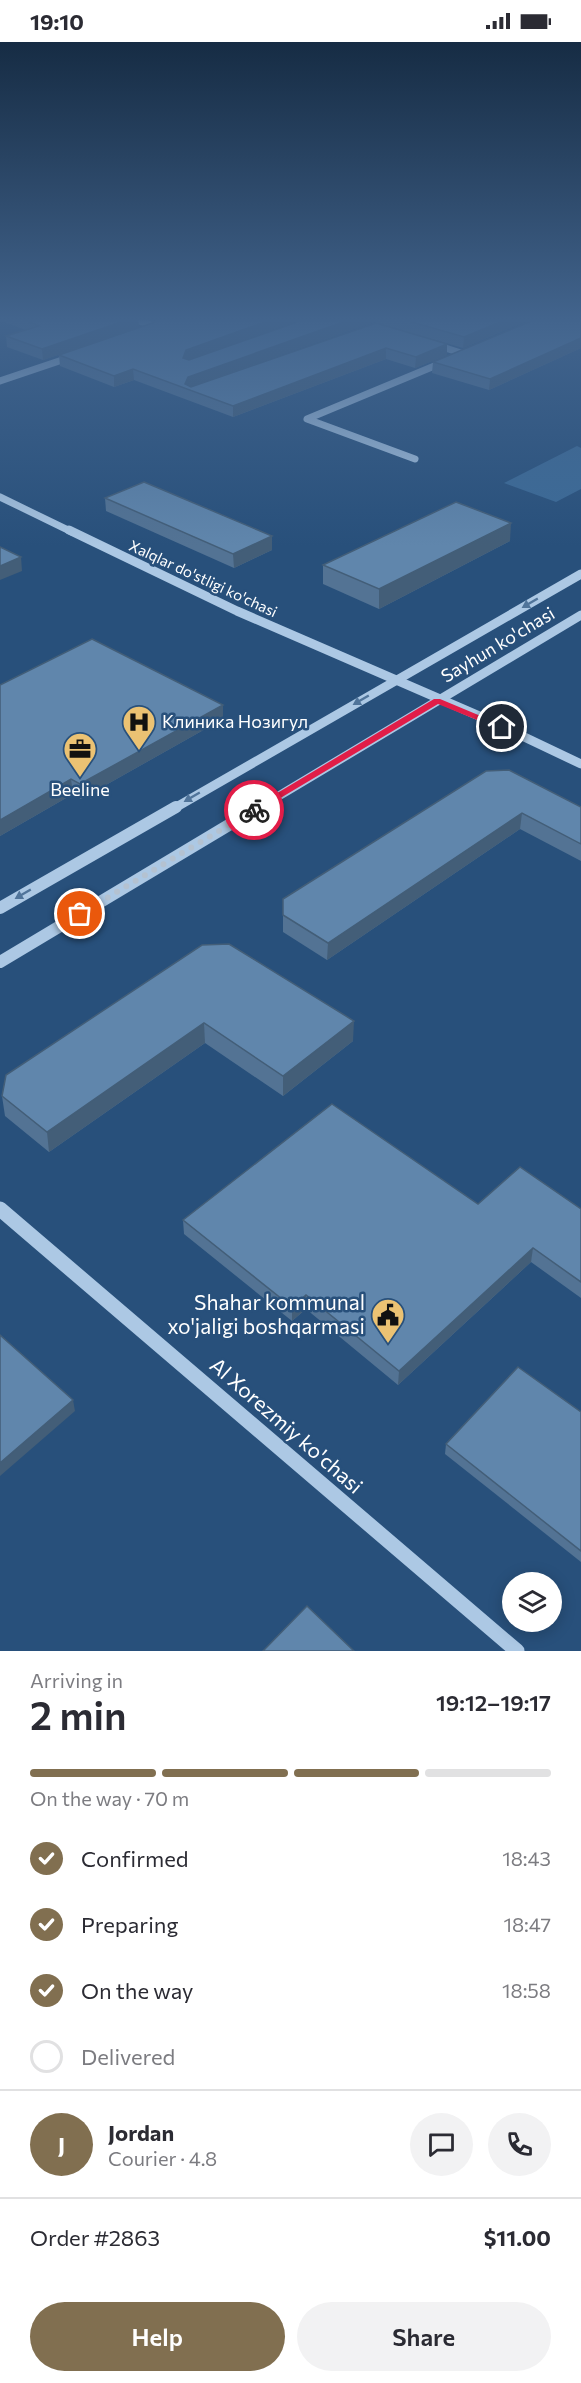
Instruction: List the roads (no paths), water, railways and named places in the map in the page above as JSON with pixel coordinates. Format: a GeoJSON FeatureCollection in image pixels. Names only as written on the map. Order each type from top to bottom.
{"type":"FeatureCollection","features":[{"type":"Feature","properties":{"kind":"street"},"geometry":{"type":"LineString","coordinates":[[365,395],[307,419],[415,459]]}},
{"type":"Feature","properties":{"kind":"street","name":"Xalqlar do'stligi ko'chasi"},"geometry":{"type":"LineString","coordinates":[[2,499],[237,611],[581,764]]}},
{"type":"Feature","properties":{"kind":"street","name":"Sayhun ko'chasi"},"geometry":{"type":"LineString","coordinates":[[0,908],[581,574]]}},
{"type":"Feature","properties":{"kind":"street","name":"Sayhun ko'chasi"},"geometry":{"type":"LineString","coordinates":[[0,962],[581,615]]}},
{"type":"Feature","properties":{"kind":"street","name":"Al Xorezmiy ko'chasi"},"geometry":{"type":"LineString","coordinates":[[0,1209],[518,1651]]}},
{"type":"Feature","properties":{"kind":"place","name":"Клиника Нозигул"},"geometry":{"type":"Point","coordinates":[139,751]}},
{"type":"Feature","properties":{"kind":"place","name":"Beeline"},"geometry":{"type":"Point","coordinates":[80,778]}},
{"type":"Feature","properties":{"kind":"place","name":"Shahar kommunal xo'jaligi boshqarmasi"},"geometry":{"type":"Point","coordinates":[388,1344]}}]}
